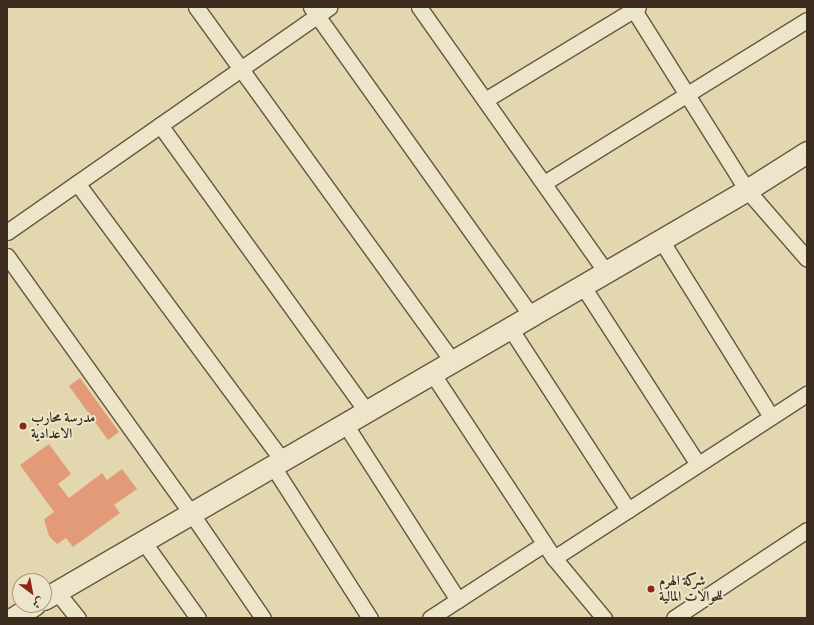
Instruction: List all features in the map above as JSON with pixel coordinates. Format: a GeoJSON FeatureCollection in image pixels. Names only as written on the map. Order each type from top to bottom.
{"type":"FeatureCollection","features":[{"type":"Feature","properties":{"kind":"street"},"geometry":{"type":"LineString","coordinates":[[196,7],[452,361]]}},
{"type":"Feature","properties":{"kind":"street"},"geometry":{"type":"LineString","coordinates":[[419,7],[606,272]]}},
{"type":"Feature","properties":{"kind":"street"},"geometry":{"type":"LineString","coordinates":[[485,100],[635,8],[747,190],[807,258]]}},
{"type":"Feature","properties":{"kind":"street"},"geometry":{"type":"LineString","coordinates":[[7,232],[241,68],[319,10],[531,315]]}},
{"type":"Feature","properties":{"kind":"street"},"geometry":{"type":"LineString","coordinates":[[544,183],[807,20]]}},
{"type":"Feature","properties":{"kind":"street"},"geometry":{"type":"LineString","coordinates":[[160,125],[366,411]]}},
{"type":"Feature","properties":{"kind":"street"},"geometry":{"type":"LineString","coordinates":[[52,594],[747,190],[807,152]]}},
{"type":"Feature","properties":{"kind":"street"},"geometry":{"type":"LineString","coordinates":[[77,183],[277,463],[370,618]]}},
{"type":"Feature","properties":{"kind":"street"},"geometry":{"type":"LineString","coordinates":[[661,240],[771,417]]}},
{"type":"Feature","properties":{"kind":"street"},"geometry":{"type":"LineString","coordinates":[[7,256],[191,513],[263,618]]}},
{"type":"Feature","properties":{"kind":"street"},"geometry":{"type":"LineString","coordinates":[[582,285],[698,464]]}},
{"type":"Feature","properties":{"kind":"street"},"geometry":{"type":"LineString","coordinates":[[510,328],[628,510]]}},
{"type":"Feature","properties":{"kind":"street"},"geometry":{"type":"LineString","coordinates":[[432,373],[544,544],[604,618]]}},
{"type":"Feature","properties":{"kind":"street"},"geometry":{"type":"LineString","coordinates":[[554,558],[807,394]]}},
{"type":"Feature","properties":{"kind":"street"},"geometry":{"type":"LineString","coordinates":[[345,424],[458,600]]}},
{"type":"Feature","properties":{"kind":"street"},"geometry":{"type":"LineString","coordinates":[[674,618],[807,530]]}},
{"type":"Feature","properties":{"kind":"street"},"geometry":{"type":"LineString","coordinates":[[143,541],[198,618]]}},
{"type":"Feature","properties":{"kind":"street"},"geometry":{"type":"LineString","coordinates":[[430,618],[544,544]]}},
{"type":"Feature","properties":{"kind":"street"},"geometry":{"type":"LineString","coordinates":[[52,597],[78,618]]}},
{"type":"Feature","properties":{"kind":"building"},"geometry":{"type":"Polygon","coordinates":[[[80,378],[119,432],[108,440],[69,386],[80,378]]]}},
{"type":"Feature","properties":{"kind":"building"},"geometry":{"type":"Polygon","coordinates":[[[49,444],[71,474],[58,484],[69,498],[102,473],[107,480],[122,469],[137,489],[114,505],[120,513],[73,547],[66,538],[57,544],[49,536],[44,519],[54,512],[20,465],[49,444]]]}},
{"type":"Feature","properties":{"kind":"place","name":"مدرسة محارب الاعدادية"},"geometry":{"type":"Point","coordinates":[23,426]}},
{"type":"Feature","properties":{"kind":"place","name":"شركة الهرم للحوالات المالية"},"geometry":{"type":"Point","coordinates":[651,589]}}]}
